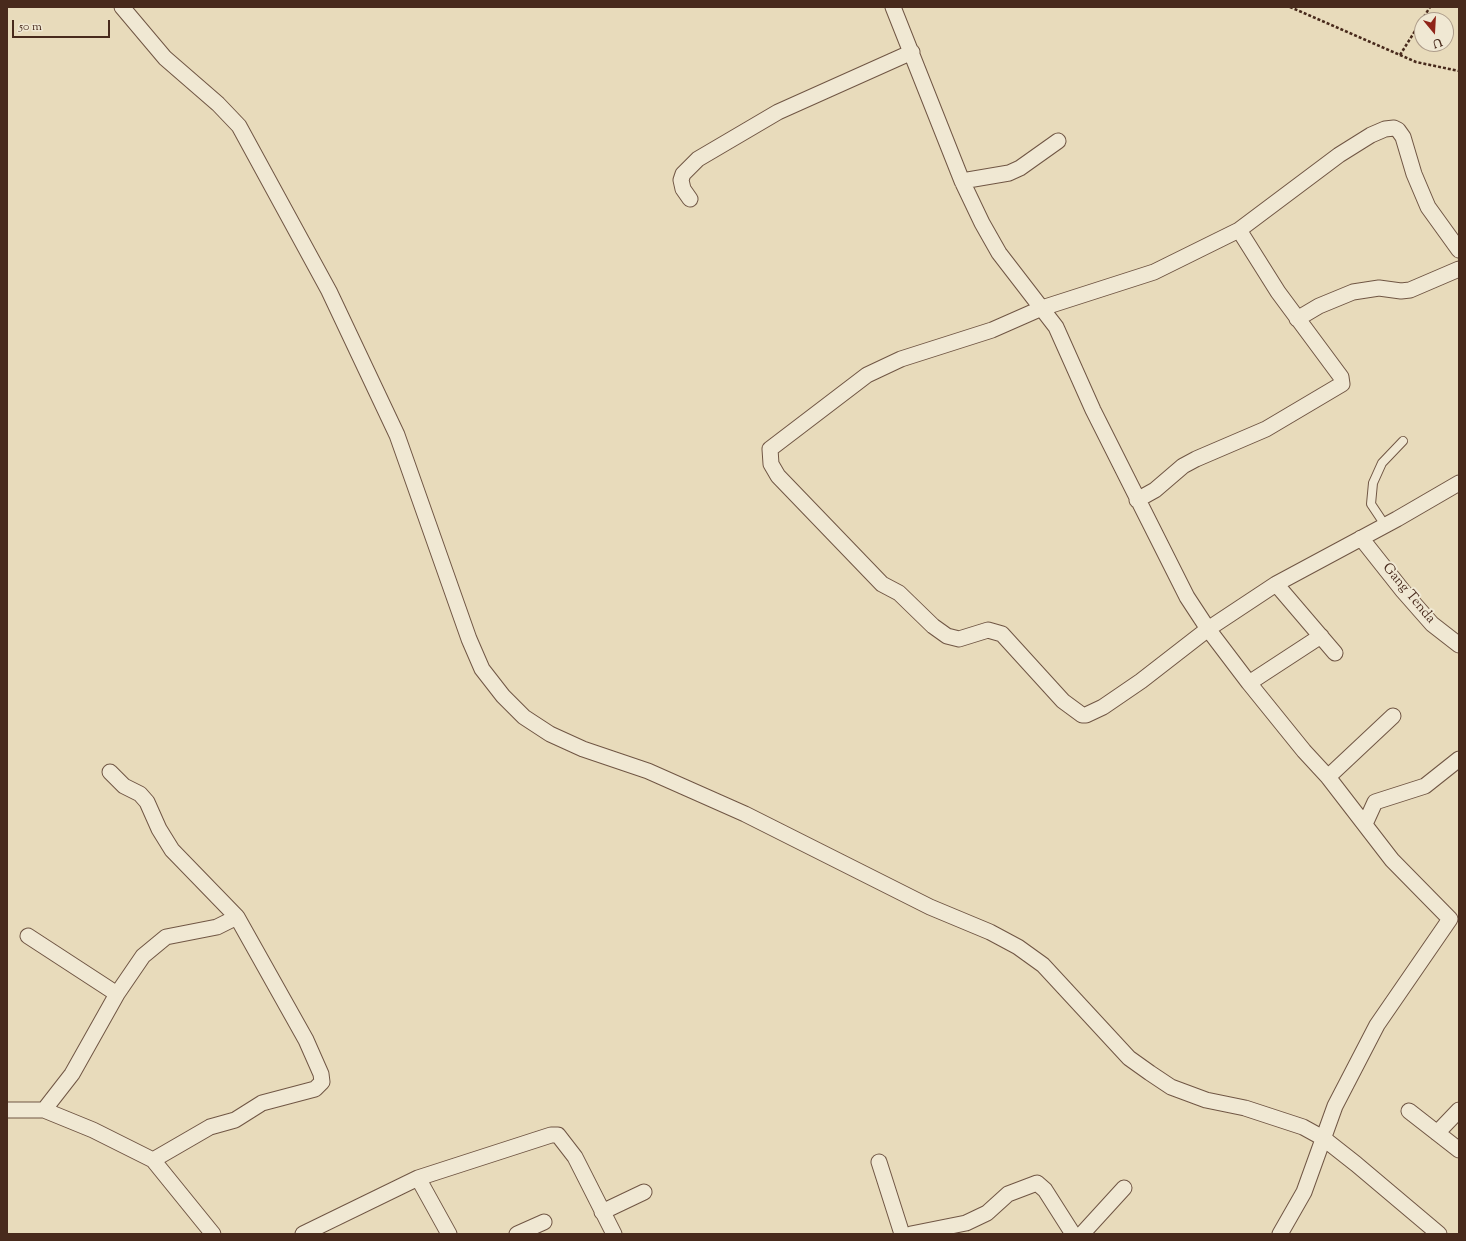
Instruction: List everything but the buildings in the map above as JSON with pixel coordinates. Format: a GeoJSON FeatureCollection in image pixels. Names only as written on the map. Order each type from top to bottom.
{"type":"FeatureCollection","features":[{"type":"Feature","properties":{"kind":"street"},"geometry":{"type":"LineString","coordinates":[[122,7],[165,58],[218,104],[239,126],[329,291],[397,435],[466,632],[482,669],[503,696],[524,717],[550,734],[583,749],[648,771],[738,811],[930,907],[990,932],[1012,943],[1043,966],[1129,1058],[1150,1074],[1171,1087],[1206,1100],[1244,1108],[1275,1117],[1303,1127],[1323,1138],[1439,1234]]}},
{"type":"Feature","properties":{"kind":"street"},"geometry":{"type":"LineString","coordinates":[[893,7],[962,181],[982,223],[999,253],[1056,327],[1093,410],[1187,597],[1208,629],[1249,683],[1304,751],[1328,777],[1400,869],[1454,916],[1377,1025],[1339,1098],[1304,1192],[1280,1234]]}},
{"type":"Feature","properties":{"kind":"street"},"geometry":{"type":"LineString","coordinates":[[690,199],[683,189],[683,174],[698,159],[778,112],[912,52]]}},
{"type":"Feature","properties":{"kind":"street"},"geometry":{"type":"LineString","coordinates":[[1459,250],[1428,207],[1401,133],[1390,127],[1371,135],[1339,155],[1239,230],[1154,272],[1042,308],[992,330],[901,359],[866,375],[770,449],[770,460],[774,470],[882,584],[899,593],[933,626],[947,636],[959,638],[988,630],[1002,634],[1063,701],[1082,714],[1090,714],[1141,681],[1208,629],[1276,584],[1459,483]]}},
{"type":"Feature","properties":{"kind":"street"},"geometry":{"type":"LineString","coordinates":[[962,181],[1004,174],[1020,168],[1058,141]]}},
{"type":"Feature","properties":{"kind":"street"},"geometry":{"type":"LineString","coordinates":[[1137,500],[1155,490],[1182,466],[1266,429],[1342,385],[1343,383],[1341,377],[1297,319],[1239,230]]}},
{"type":"Feature","properties":{"kind":"street"},"geometry":{"type":"LineString","coordinates":[[1297,319],[1318,306],[1354,292],[1379,288],[1401,291],[1410,290],[1459,269]]}},
{"type":"Feature","properties":{"kind":"street","name":"Gang Tenda"},"geometry":{"type":"LineString","coordinates":[[1361,538],[1403,591],[1432,624],[1459,645]]}},
{"type":"Feature","properties":{"kind":"street"},"geometry":{"type":"LineString","coordinates":[[1276,584],[1335,652]]}},
{"type":"Feature","properties":{"kind":"street"},"geometry":{"type":"LineString","coordinates":[[1249,683],[1321,636]]}},
{"type":"Feature","properties":{"kind":"street"},"geometry":{"type":"LineString","coordinates":[[1328,777],[1393,716]]}},
{"type":"Feature","properties":{"kind":"street"},"geometry":{"type":"LineString","coordinates":[[1365,824],[1375,802],[1425,786],[1459,759]]}},
{"type":"Feature","properties":{"kind":"street"},"geometry":{"type":"LineString","coordinates":[[110,772],[124,786],[140,794],[147,802],[159,829],[172,850],[237,917],[306,1040],[321,1074],[322,1082],[315,1089],[262,1103],[235,1120],[210,1127],[153,1160]]}},
{"type":"Feature","properties":{"kind":"street"},"geometry":{"type":"LineString","coordinates":[[44,1110],[72,1074],[117,994],[143,956],[166,937],[217,927],[237,917]]}},
{"type":"Feature","properties":{"kind":"street"},"geometry":{"type":"LineString","coordinates":[[28,936],[117,994]]}},
{"type":"Feature","properties":{"kind":"street"},"geometry":{"type":"LineString","coordinates":[[7,1110],[44,1110],[93,1130],[153,1160],[213,1234]]}},
{"type":"Feature","properties":{"kind":"street"},"geometry":{"type":"LineString","coordinates":[[1437,1133],[1459,1110]]}},
{"type":"Feature","properties":{"kind":"street"},"geometry":{"type":"LineString","coordinates":[[1409,1111],[1459,1150]]}},
{"type":"Feature","properties":{"kind":"street"},"geometry":{"type":"LineString","coordinates":[[303,1234],[418,1178],[556,1135],[561,1138],[575,1157],[614,1234]]}},
{"type":"Feature","properties":{"kind":"street"},"geometry":{"type":"LineString","coordinates":[[879,1162],[902,1234]]}},
{"type":"Feature","properties":{"kind":"street"},"geometry":{"type":"LineString","coordinates":[[418,1178],[449,1234]]}},
{"type":"Feature","properties":{"kind":"street"},"geometry":{"type":"LineString","coordinates":[[911,1234],[966,1223],[986,1213],[1008,1194],[1037,1183],[1045,1190],[1073,1234]]}},
{"type":"Feature","properties":{"kind":"street"},"geometry":{"type":"LineString","coordinates":[[1082,1234],[1124,1188]]}},
{"type":"Feature","properties":{"kind":"street"},"geometry":{"type":"LineString","coordinates":[[602,1212],[644,1192]]}},
{"type":"Feature","properties":{"kind":"street"},"geometry":{"type":"LineString","coordinates":[[517,1234],[544,1222]]}},
{"type":"Feature","properties":{"kind":"lane"},"geometry":{"type":"LineString","coordinates":[[1385,525],[1371,504],[1373,483],[1382,463],[1403,441]]}},
{"type":"Feature","properties":{"kind":"path"},"geometry":{"type":"LineString","coordinates":[[1290,7],[1416,62],[1459,71]]}},
{"type":"Feature","properties":{"kind":"path"},"geometry":{"type":"LineString","coordinates":[[1400,55],[1430,7]]}}]}
